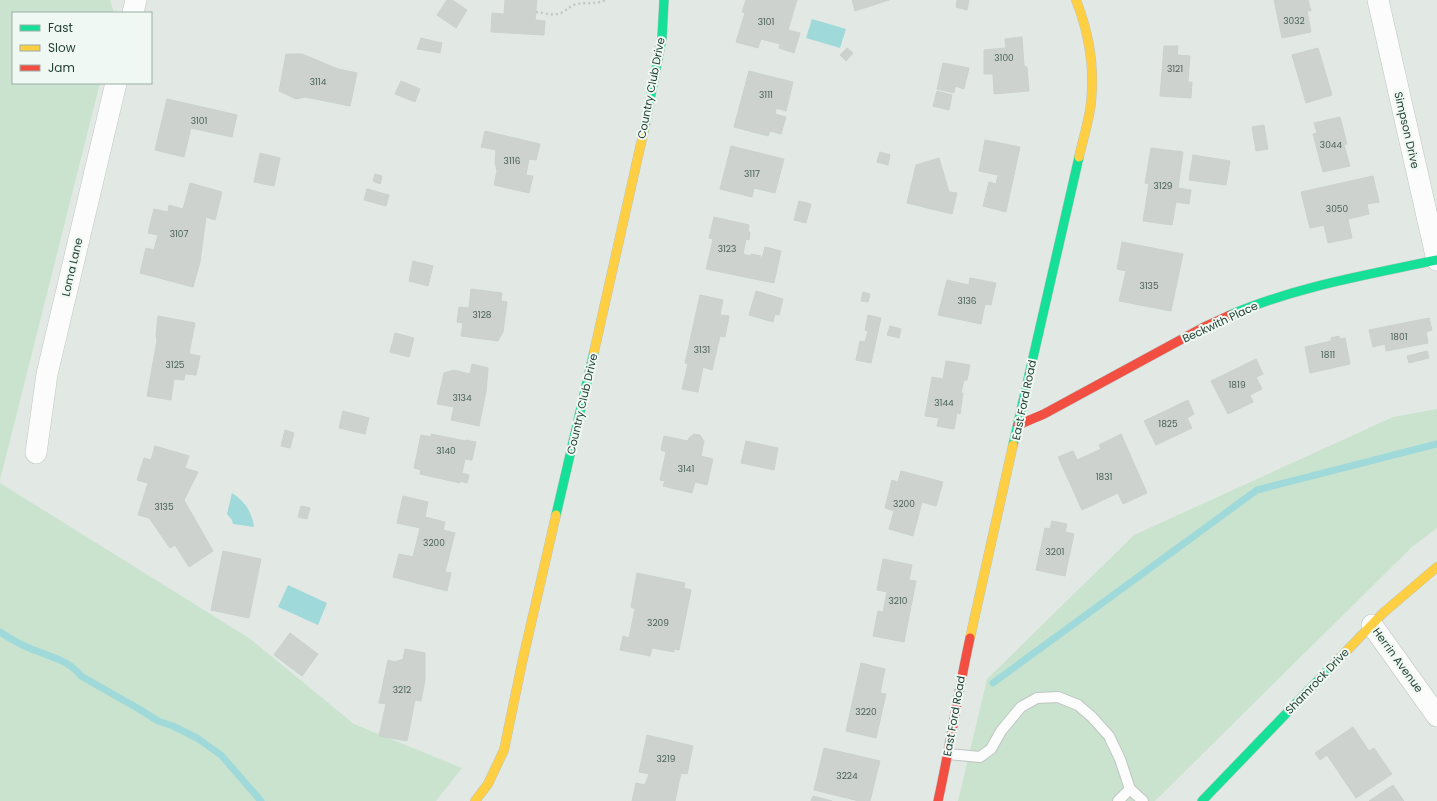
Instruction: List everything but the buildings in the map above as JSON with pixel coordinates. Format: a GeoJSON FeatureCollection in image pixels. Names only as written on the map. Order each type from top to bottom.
{"type":"FeatureCollection","features":[{"type":"Feature","properties":{"kind":"street"},"geometry":{"type":"LineString","coordinates":[[132,12],[136,0]]}},
{"type":"Feature","properties":{"kind":"street","name":"Country Club Drive"},"geometry":{"type":"LineString","coordinates":[[475,801],[496,770],[504,750],[652,92],[662,38],[664,0]]}},
{"type":"Feature","properties":{"kind":"street","name":"East Ford Road"},"geometry":{"type":"LineString","coordinates":[[938,801],[948,754],[959,688],[1091,104],[1093,63],[1089,35],[1076,0]]}},
{"type":"Feature","properties":{"kind":"street","name":"Simpson Drive"},"geometry":{"type":"LineString","coordinates":[[1378,0],[1437,260]]}},
{"type":"Feature","properties":{"kind":"street","name":"Loma Lane"},"geometry":{"type":"LineString","coordinates":[[36,453],[47,374],[116,84]]}},
{"type":"Feature","properties":{"kind":"street","name":"Beckwith Place"},"geometry":{"type":"LineString","coordinates":[[1018,425],[1044,414],[1206,326],[1240,311],[1271,299],[1346,279],[1437,260]]}},
{"type":"Feature","properties":{"kind":"street","name":"Shamrock Drive"},"geometry":{"type":"LineString","coordinates":[[1202,801],[1384,613],[1437,567]]}},
{"type":"Feature","properties":{"kind":"street","name":"Herrin Avenue"},"geometry":{"type":"LineString","coordinates":[[1372,625],[1437,716]]}},
{"type":"Feature","properties":{"kind":"lane"},"geometry":{"type":"LineString","coordinates":[[948,754],[980,757],[991,749],[1001,731],[1021,707],[1037,698],[1058,697],[1078,705],[1092,717],[1109,736],[1120,759],[1130,789],[1144,801]]}},
{"type":"Feature","properties":{"kind":"lane"},"geometry":{"type":"LineString","coordinates":[[1118,801],[1130,789]]}},
{"type":"Feature","properties":{"kind":"path"},"geometry":{"type":"LineString","coordinates":[[536,12],[554,14],[577,4],[590,4],[605,0]]}},
{"type":"Feature","properties":{"kind":"green space"},"geometry":{"type":"Polygon","coordinates":[[[0,0],[110,0],[114,12],[12,12],[12,84],[100,84],[0,480],[0,0]]]}},
{"type":"Feature","properties":{"kind":"green space"},"geometry":{"type":"Polygon","coordinates":[[[1437,409],[1437,528],[1412,547],[1155,801],[958,801],[987,679],[1134,535],[1393,417],[1437,409]]]}},
{"type":"Feature","properties":{"kind":"green space"},"geometry":{"type":"Polygon","coordinates":[[[0,483],[249,638],[354,724],[462,768],[436,801],[0,801],[0,483]]]}},
{"type":"Feature","properties":{"kind":"water"},"geometry":{"type":"Polygon","coordinates":[[[812,19],[846,29],[840,48],[806,38],[812,19]]]}},
{"type":"Feature","properties":{"kind":"water"},"geometry":{"type":"Polygon","coordinates":[[[232,493],[247,507],[252,516],[254,527],[233,524],[232,520],[227,514],[232,493]]]}},
{"type":"Feature","properties":{"kind":"water"},"geometry":{"type":"Polygon","coordinates":[[[288,585],[327,603],[318,625],[278,607],[288,585]]]}},
{"type":"Feature","properties":{"kind":"waterway"},"geometry":{"type":"LineString","coordinates":[[993,683],[1257,490],[1437,444]]}},
{"type":"Feature","properties":{"kind":"waterway"},"geometry":{"type":"LineString","coordinates":[[0,632],[26,647],[72,667],[81,676],[158,721],[173,726],[197,738],[221,755],[261,801]]}},
{"type":"Feature","properties":{"kind":"traffic: fast"},"geometry":{"type":"LineString","coordinates":[[644,130],[662,38],[664,0]]}},
{"type":"Feature","properties":{"kind":"traffic: fast"},"geometry":{"type":"LineString","coordinates":[[1013,445],[1079,157]]}},
{"type":"Feature","properties":{"kind":"traffic: fast"},"geometry":{"type":"LineString","coordinates":[[1230,315],[1255,305],[1306,289],[1437,260]]}},
{"type":"Feature","properties":{"kind":"traffic: fast"},"geometry":{"type":"LineString","coordinates":[[556,515],[594,352]]}},
{"type":"Feature","properties":{"kind":"traffic: fast"},"geometry":{"type":"LineString","coordinates":[[1202,801],[1332,666]]}},
{"type":"Feature","properties":{"kind":"traffic: slow"},"geometry":{"type":"LineString","coordinates":[[1076,0],[1088,37],[1092,76],[1090,110],[1079,157]]}},
{"type":"Feature","properties":{"kind":"traffic: slow"},"geometry":{"type":"LineString","coordinates":[[594,352],[644,130]]}},
{"type":"Feature","properties":{"kind":"traffic: slow"},"geometry":{"type":"LineString","coordinates":[[970,638],[1013,445]]}},
{"type":"Feature","properties":{"kind":"traffic: slow"},"geometry":{"type":"LineString","coordinates":[[475,801],[488,784],[504,750],[522,663],[556,515]]}},
{"type":"Feature","properties":{"kind":"traffic: slow"},"geometry":{"type":"LineString","coordinates":[[1332,666],[1383,613],[1437,567]]}},
{"type":"Feature","properties":{"kind":"traffic: jam"},"geometry":{"type":"LineString","coordinates":[[1018,425],[1044,414],[1206,326],[1230,315]]}},
{"type":"Feature","properties":{"kind":"traffic: jam"},"geometry":{"type":"LineString","coordinates":[[938,801],[970,638]]}}]}
